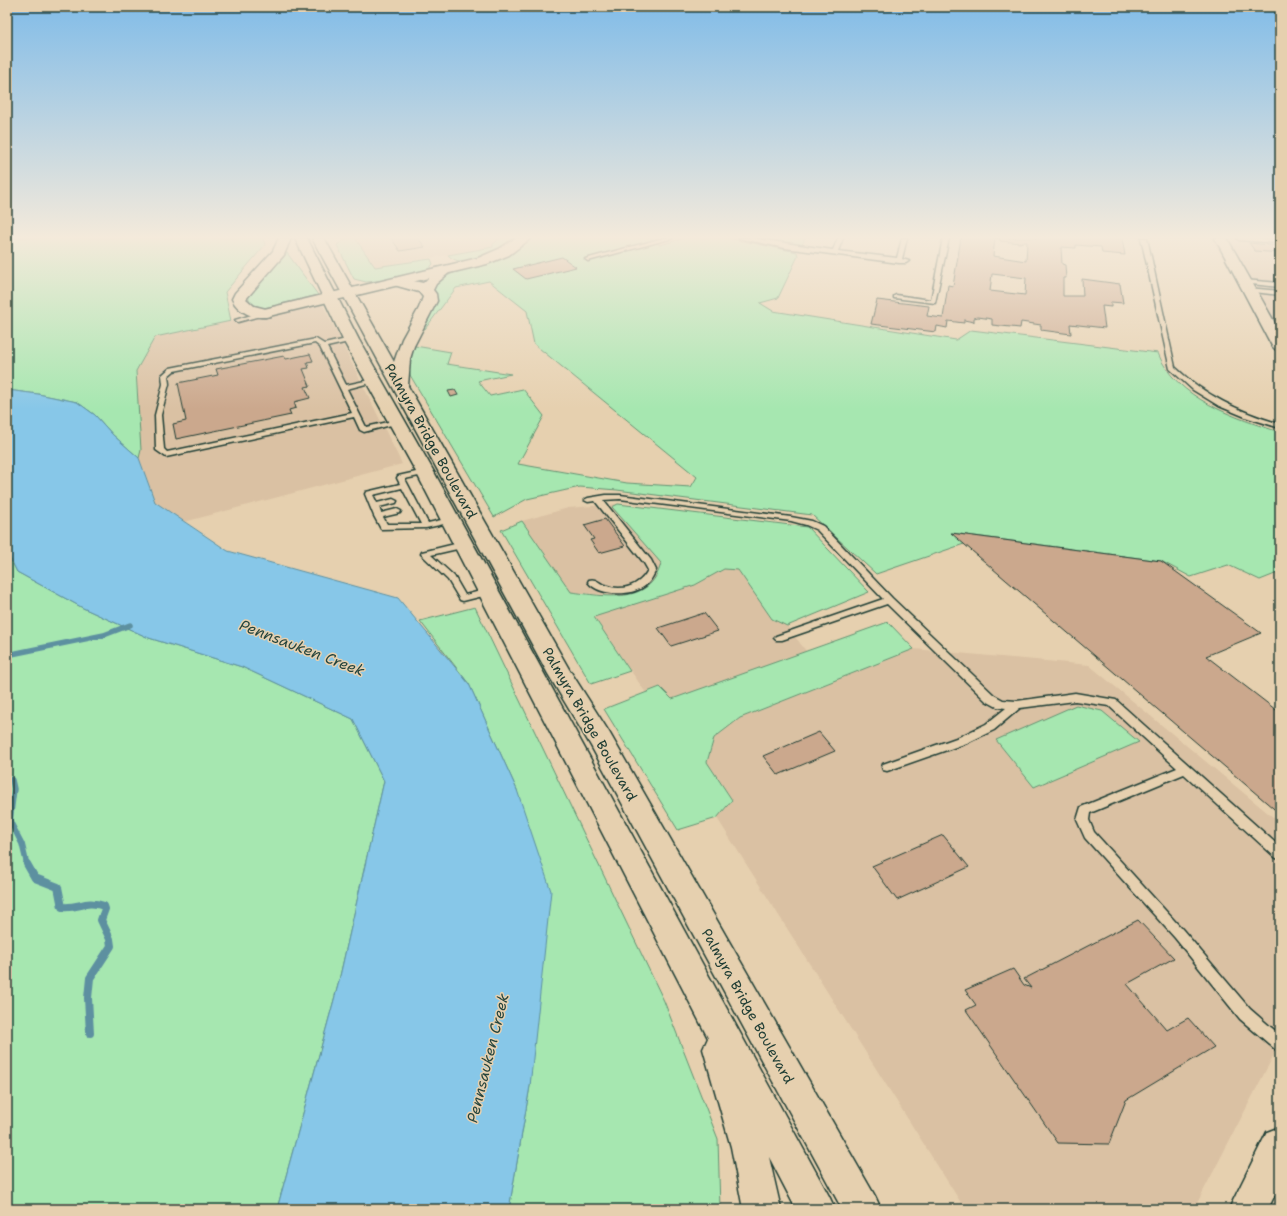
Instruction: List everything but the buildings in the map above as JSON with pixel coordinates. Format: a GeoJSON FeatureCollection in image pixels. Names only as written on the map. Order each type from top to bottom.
{"type":"FeatureCollection","features":[{"type":"Feature","properties":{"kind":"main road"},"geometry":{"type":"LineString","coordinates":[[241,295],[239,299],[242,305],[246,308],[265,313],[344,295]]}},
{"type":"Feature","properties":{"kind":"main road"},"geometry":{"type":"LineString","coordinates":[[400,386],[403,352],[430,300],[429,295]]}},
{"type":"Feature","properties":{"kind":"main road"},"geometry":{"type":"LineString","coordinates":[[1252,295],[1276,333],[1280,346]]}},
{"type":"Feature","properties":{"kind":"main road","name":"Palmyra Bridge Boulevard"},"geometry":{"type":"LineString","coordinates":[[339,296],[351,340],[425,472],[816,1209]]}},
{"type":"Feature","properties":{"kind":"main road","name":"Palmyra Bridge Boulevard"},"geometry":{"type":"LineString","coordinates":[[339,296],[400,386],[560,674],[600,739],[862,1209]]}},
{"type":"Feature","properties":{"kind":"main road"},"geometry":{"type":"LineString","coordinates":[[708,1006],[749,1147],[762,1209]]}},
{"type":"Feature","properties":{"kind":"main road"},"geometry":{"type":"LineString","coordinates":[[1248,1209],[1280,1145]]}},
{"type":"Feature","properties":{"kind":"lane"},"geometry":{"type":"LineString","coordinates":[[896,297],[933,302],[934,295]]}},
{"type":"Feature","properties":{"kind":"lane"},"geometry":{"type":"LineString","coordinates":[[1156,295],[1172,368],[1187,383],[1214,401],[1244,414],[1280,426]]}},
{"type":"Feature","properties":{"kind":"lane"},"geometry":{"type":"LineString","coordinates":[[238,320],[265,313]]}},
{"type":"Feature","properties":{"kind":"lane"},"geometry":{"type":"LineString","coordinates":[[323,346],[351,340]]}},
{"type":"Feature","properties":{"kind":"lane"},"geometry":{"type":"LineString","coordinates":[[356,414],[166,455],[160,450],[158,415],[166,384],[165,375],[172,369],[316,341],[323,346],[364,430],[397,422]]}},
{"type":"Feature","properties":{"kind":"lane"},"geometry":{"type":"LineString","coordinates":[[344,388],[374,381]]}},
{"type":"Feature","properties":{"kind":"lane"},"geometry":{"type":"LineString","coordinates":[[425,472],[401,478],[414,506],[426,526]]}},
{"type":"Feature","properties":{"kind":"lane"},"geometry":{"type":"LineString","coordinates":[[405,485],[369,494],[384,527],[426,526],[450,520]]}},
{"type":"Feature","properties":{"kind":"lane"},"geometry":{"type":"LineString","coordinates":[[592,582],[610,590],[628,590],[640,586],[647,581],[652,570],[648,562],[592,499],[628,498],[791,519],[810,523],[820,528],[889,600],[990,698],[1001,704],[1017,704],[1075,697],[1112,703],[1280,854]]}},
{"type":"Feature","properties":{"kind":"lane"},"geometry":{"type":"LineString","coordinates":[[374,506],[392,501]]}},
{"type":"Feature","properties":{"kind":"lane"},"geometry":{"type":"LineString","coordinates":[[378,516],[398,510]]}},
{"type":"Feature","properties":{"kind":"lane"},"geometry":{"type":"LineString","coordinates":[[463,545],[425,554],[451,578],[463,598],[488,592]]}},
{"type":"Feature","properties":{"kind":"lane"},"geometry":{"type":"LineString","coordinates":[[779,638],[889,600]]}},
{"type":"Feature","properties":{"kind":"lane"},"geometry":{"type":"LineString","coordinates":[[887,767],[963,740],[990,727],[1017,704]]}},
{"type":"Feature","properties":{"kind":"lane"},"geometry":{"type":"LineString","coordinates":[[1186,769],[1100,802],[1085,810],[1083,820],[1090,835],[1179,934],[1245,1014],[1280,1044]]}},
{"type":"Feature","properties":{"kind":"shaded area"},"geometry":{"type":"Polygon","coordinates":[[[318,295],[402,464],[184,522],[155,502],[139,458],[141,450],[136,371],[155,337],[231,321],[264,308],[318,295]]]}},
{"type":"Feature","properties":{"kind":"shaded area"},"geometry":{"type":"Polygon","coordinates":[[[1244,295],[1280,295],[1280,355],[1244,295]]]}},
{"type":"Feature","properties":{"kind":"shaded area"},"geometry":{"type":"Polygon","coordinates":[[[618,504],[612,507],[661,563],[658,575],[650,584],[637,593],[620,596],[571,592],[522,521],[568,508],[618,504]]]}},
{"type":"Feature","properties":{"kind":"shaded area"},"geometry":{"type":"Polygon","coordinates":[[[724,569],[738,570],[772,619],[787,626],[806,651],[672,699],[660,687],[646,693],[594,617],[695,585],[724,569]]]}},
{"type":"Feature","properties":{"kind":"shaded area"},"geometry":{"type":"Polygon","coordinates":[[[914,649],[1089,665],[1280,823],[1280,1043],[1194,1209],[965,1209],[717,818],[732,800],[707,762],[714,738],[740,718],[914,649]]]}},
{"type":"Feature","properties":{"kind":"green space"},"geometry":{"type":"Polygon","coordinates":[[[7,295],[226,295],[231,321],[155,337],[136,371],[141,450],[139,458],[113,435],[95,415],[77,402],[38,394],[7,390],[7,295]]]}},
{"type":"Feature","properties":{"kind":"green space"},"geometry":{"type":"Polygon","coordinates":[[[249,295],[318,295],[264,308],[251,304],[248,296],[249,295]]]}},
{"type":"Feature","properties":{"kind":"green space"},"geometry":{"type":"Polygon","coordinates":[[[436,295],[451,295],[425,329],[421,329],[438,301],[436,295]]]}},
{"type":"Feature","properties":{"kind":"green space"},"geometry":{"type":"Polygon","coordinates":[[[506,295],[780,295],[778,298],[760,303],[773,311],[956,340],[971,330],[1158,353],[1166,369],[1178,382],[1193,394],[1227,413],[1280,432],[1280,572],[1260,580],[1228,565],[1191,577],[1161,561],[952,533],[964,544],[876,574],[812,515],[617,490],[580,487],[527,499],[494,517],[410,375],[408,360],[415,346],[451,352],[447,364],[511,374],[478,381],[490,396],[523,389],[544,416],[518,464],[627,483],[691,487],[697,477],[534,344],[527,311],[506,295]]]}},
{"type":"Feature","properties":{"kind":"green space"},"geometry":{"type":"Polygon","coordinates":[[[618,504],[807,527],[869,592],[787,626],[772,619],[738,570],[724,569],[695,585],[594,617],[630,671],[591,684],[501,530],[522,521],[571,592],[611,596],[625,595],[637,592],[647,586],[656,577],[661,563],[612,507],[618,504]]]}},
{"type":"Feature","properties":{"kind":"green space"},"geometry":{"type":"Polygon","coordinates":[[[7,552],[17,572],[83,608],[149,638],[242,667],[353,719],[384,781],[338,985],[277,1209],[7,1209],[7,552]]]}},
{"type":"Feature","properties":{"kind":"green space"},"geometry":{"type":"Polygon","coordinates":[[[475,607],[664,1001],[718,1139],[720,1209],[509,1209],[530,1086],[517,790],[469,684],[420,621],[475,607]]]}},
{"type":"Feature","properties":{"kind":"green space"},"geometry":{"type":"Polygon","coordinates":[[[888,622],[914,649],[740,718],[714,738],[707,762],[732,800],[717,818],[678,830],[604,709],[660,687],[672,699],[888,622]]]}},
{"type":"Feature","properties":{"kind":"green space"},"geometry":{"type":"Polygon","coordinates":[[[1076,705],[1102,711],[1139,742],[1034,787],[996,740],[1076,705]]]}},
{"type":"Feature","properties":{"kind":"water","name":"Pennsauken Creek"},"geometry":{"type":"Polygon","coordinates":[[[7,390],[38,394],[77,402],[95,415],[113,435],[139,458],[155,502],[228,551],[398,598],[469,684],[517,790],[551,891],[530,1086],[509,1209],[277,1209],[338,985],[384,781],[353,719],[242,667],[149,638],[83,608],[17,572],[7,552],[7,390]]]}},
{"type":"Feature","properties":{"kind":"waterway"},"geometry":{"type":"LineString","coordinates":[[7,655],[104,635],[130,625]]}},
{"type":"Feature","properties":{"kind":"waterway"},"geometry":{"type":"LineString","coordinates":[[7,778],[12,780],[14,789],[10,821],[22,844],[27,865]]}},
{"type":"Feature","properties":{"kind":"waterway"},"geometry":{"type":"LineString","coordinates":[[27,864],[35,878],[58,887],[62,907],[73,907],[92,903],[104,906],[105,909],[101,920],[110,939],[111,946],[90,978],[88,998],[90,1033]]}}]}
